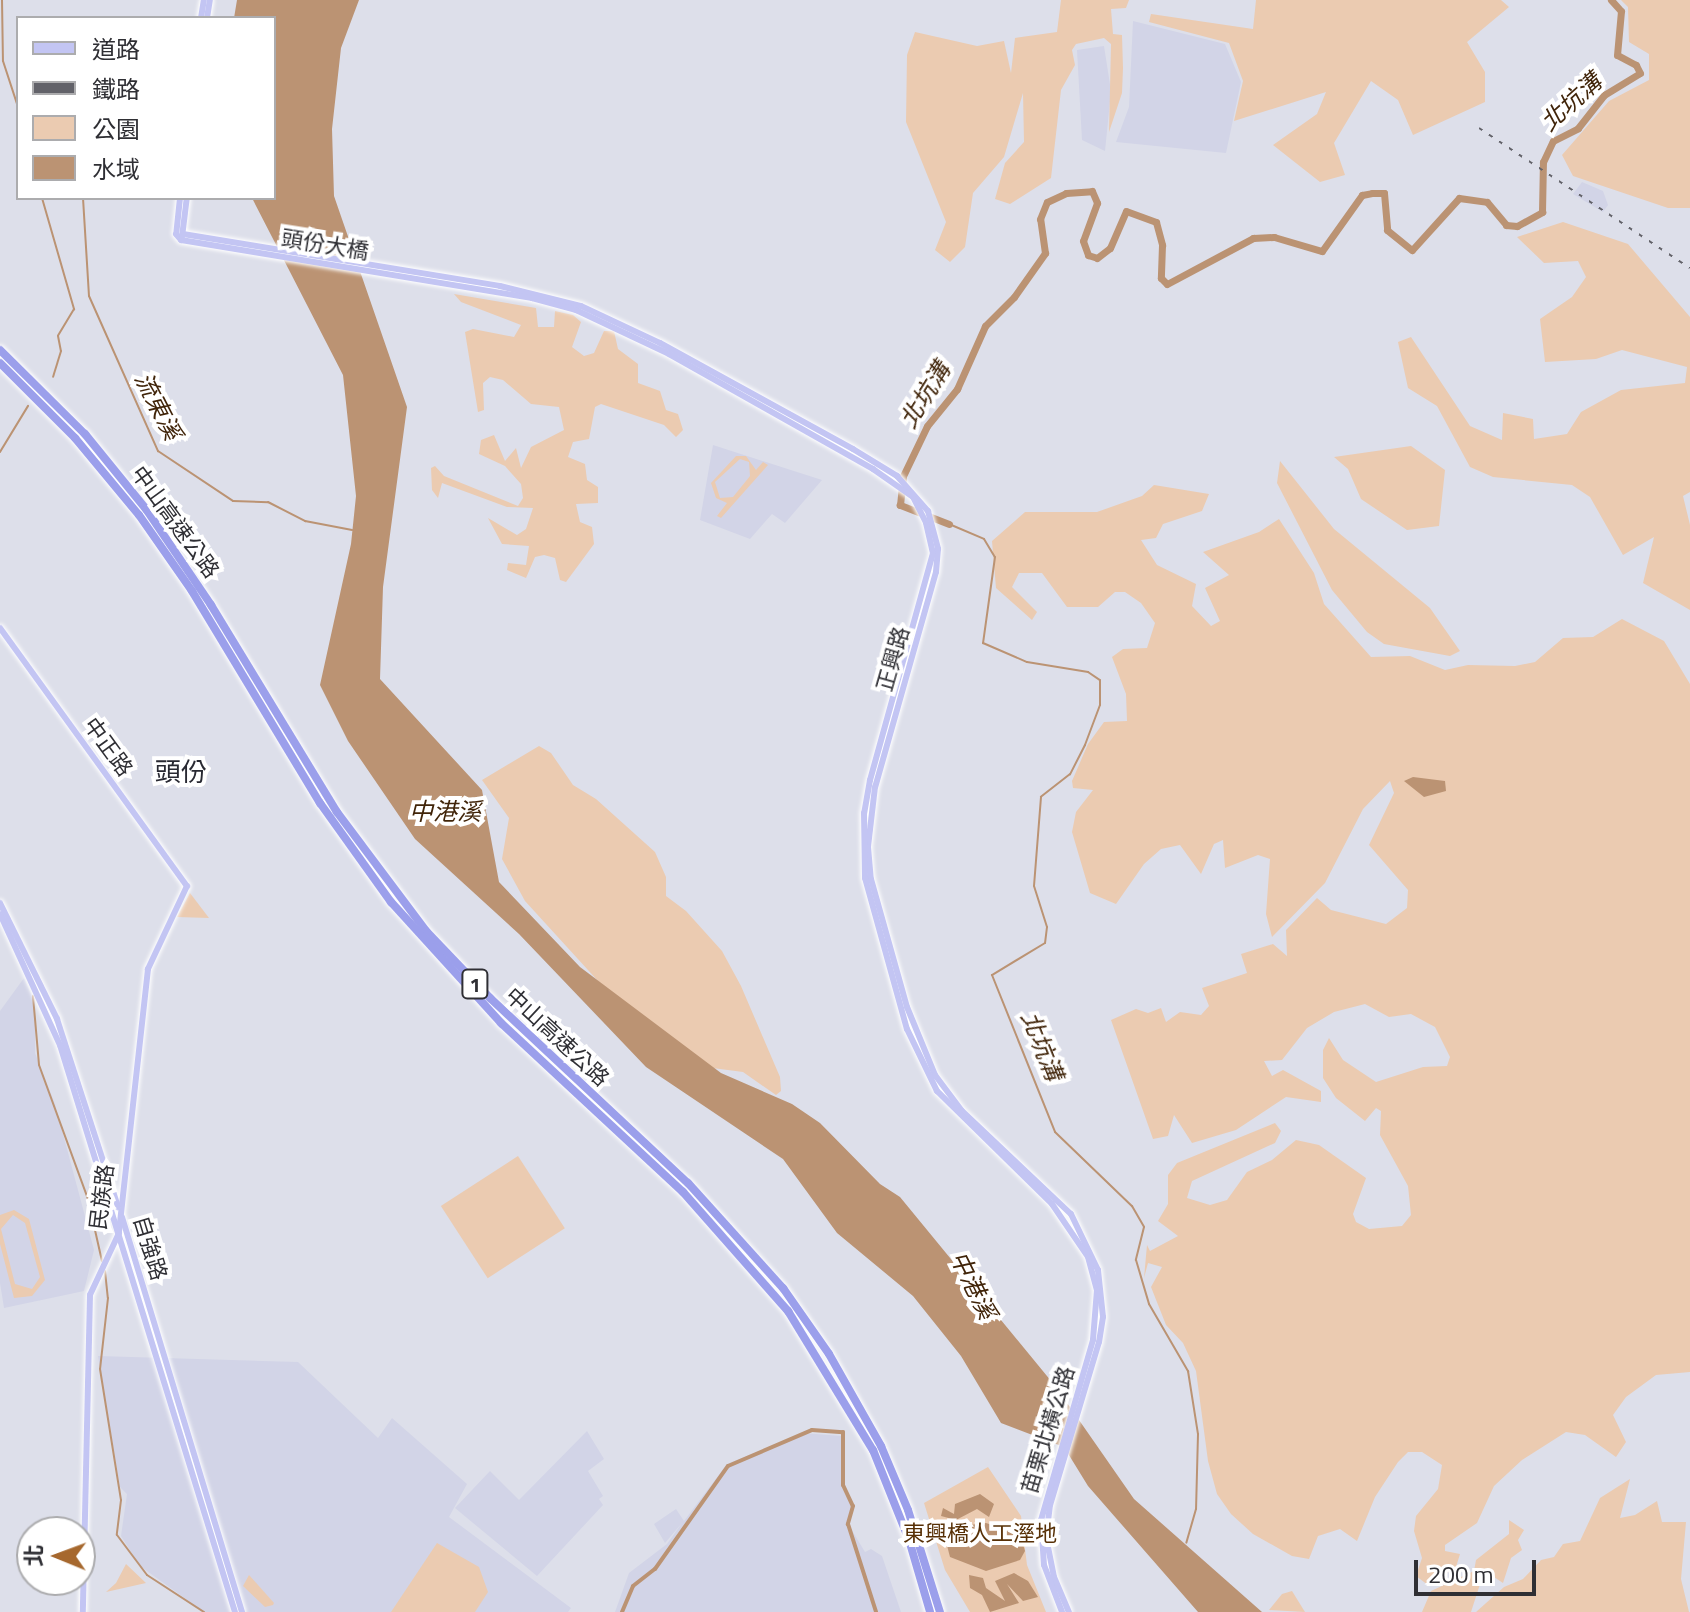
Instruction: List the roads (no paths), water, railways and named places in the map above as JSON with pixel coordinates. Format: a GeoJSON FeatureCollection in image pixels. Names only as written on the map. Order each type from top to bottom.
{"type":"FeatureCollection","features":[{"type":"Feature","properties":{"kind":"highway","name":"中山高速公路"},"geometry":{"type":"LineString","coordinates":[[0,350],[85,434],[146,509],[205,595],[337,812],[426,931],[490,998],[688,1183],[783,1288],[829,1354],[881,1446],[908,1510],[940,1612]]}},
{"type":"Feature","properties":{"kind":"highway","name":"中山高速公路"},"geometry":{"type":"LineString","coordinates":[[0,363],[119,489],[233,658],[328,815],[420,937],[501,1023],[683,1192],[788,1311],[873,1450],[909,1540],[930,1612]]}},
{"type":"Feature","properties":{"kind":"main road"},"geometry":{"type":"LineString","coordinates":[[180,200],[176,234],[182,237],[187,200]]}},
{"type":"Feature","properties":{"kind":"main road","name":"頭份大橋"},"geometry":{"type":"LineString","coordinates":[[182,237],[463,283]]}},
{"type":"Feature","properties":{"kind":"main road","name":"正興路"},"geometry":{"type":"LineString","coordinates":[[463,283],[538,294],[619,323],[896,479],[928,511],[933,553],[870,780],[864,813],[865,878],[907,1029],[937,1091],[1052,1204],[1088,1257]]}},
{"type":"Feature","properties":{"kind":"main road","name":"正興路"},"geometry":{"type":"LineString","coordinates":[[905,486],[929,521],[938,549],[936,572],[869,817],[871,879],[907,1007],[935,1075],[962,1111],[1071,1214],[1090,1245],[1098,1270]]}},
{"type":"Feature","properties":{"kind":"main road","name":"中正路"},"geometry":{"type":"LineString","coordinates":[[0,628],[187,886]]}},
{"type":"Feature","properties":{"kind":"main road","name":"民族路"},"geometry":{"type":"LineString","coordinates":[[83,1612],[90,1295],[119,1233],[148,969],[187,886]]}},
{"type":"Feature","properties":{"kind":"main road","name":"自強路"},"geometry":{"type":"LineString","coordinates":[[0,903],[57,1019],[120,1211],[235,1612]]}},
{"type":"Feature","properties":{"kind":"main road","name":"自強路"},"geometry":{"type":"LineString","coordinates":[[0,914],[47,1011],[164,1366]]}},
{"type":"Feature","properties":{"kind":"main road","name":"苗栗北橫公路"},"geometry":{"type":"LineString","coordinates":[[1062,1612],[1047,1564],[1045,1500],[1097,1318],[1088,1257]]}},
{"type":"Feature","properties":{"kind":"main road","name":"苗栗北橫公路"},"geometry":{"type":"LineString","coordinates":[[1069,1612],[1047,1564],[1050,1505],[1103,1317],[1098,1270]]}},
{"type":"Feature","properties":{"kind":"main road","name":"自強路"},"geometry":{"type":"LineString","coordinates":[[215,1535],[242,1612]]}},
{"type":"Feature","properties":{"kind":"water","name":"中港溪"},"geometry":{"type":"Polygon","coordinates":[[[237,0],[359,0],[341,48],[332,129],[334,196],[407,407],[383,587],[380,679],[482,790],[499,882],[580,967],[721,1073],[792,1104],[820,1123],[880,1184],[900,1197],[1056,1387],[1134,1499],[1262,1612],[1198,1612],[1088,1486],[1064,1447],[1001,1423],[961,1356],[913,1296],[837,1233],[783,1159],[646,1067],[519,934],[415,839],[348,741],[320,685],[351,544],[356,496],[343,375],[253,200],[276,200],[276,16],[234,16],[237,0]]]}},
{"type":"Feature","properties":{"kind":"water"},"geometry":{"type":"Polygon","coordinates":[[[1413,777],[1445,781],[1446,791],[1424,797],[1404,781],[1413,777]]]}},
{"type":"Feature","properties":{"kind":"water"},"geometry":{"type":"Polygon","coordinates":[[[980,1494],[994,1504],[989,1517],[977,1509],[956,1520],[941,1516],[943,1508],[954,1514],[955,1504],[980,1494]]]}},
{"type":"Feature","properties":{"kind":"water"},"geometry":{"type":"Polygon","coordinates":[[[986,1523],[1020,1534],[1025,1551],[1020,1560],[986,1571],[950,1557],[945,1538],[953,1527],[986,1523]]]}},
{"type":"Feature","properties":{"kind":"water"},"geometry":{"type":"Polygon","coordinates":[[[1014,1573],[1028,1581],[1038,1597],[1023,1601],[1007,1584],[1019,1603],[990,1612],[982,1595],[970,1588],[969,1575],[983,1578],[986,1588],[1005,1601],[995,1581],[1014,1573]]]}},
{"type":"Feature","properties":{"kind":"waterway","name":"流東溪"},"geometry":{"type":"LineString","coordinates":[[2,0],[3,61],[16,101]]}},
{"type":"Feature","properties":{"kind":"waterway","name":"北坑溝"},"geometry":{"type":"LineString","coordinates":[[949,524],[900,505],[903,476],[927,426],[957,389],[985,326],[1014,297],[1045,253],[1040,219],[1047,202],[1066,193],[1092,191],[1097,203],[1083,241],[1088,255],[1097,258],[1110,248],[1126,211],[1156,222],[1162,245],[1161,278],[1167,284],[1253,238],[1274,237],[1322,251],[1362,195],[1372,193],[1384,193],[1387,230],[1412,250],[1459,198],[1487,202],[1506,225],[1517,226],[1542,212],[1543,162],[1553,141],[1578,128],[1604,95],[1640,73],[1636,65],[1617,55],[1621,11],[1611,0]]}},
{"type":"Feature","properties":{"kind":"waterway"},"geometry":{"type":"LineString","coordinates":[[43,200],[74,309],[58,336],[61,351],[53,377]]}},
{"type":"Feature","properties":{"kind":"waterway","name":"流東溪"},"geometry":{"type":"LineString","coordinates":[[83,200],[89,296],[158,451],[233,501],[268,502],[305,521],[352,530]]}},
{"type":"Feature","properties":{"kind":"waterway"},"geometry":{"type":"LineString","coordinates":[[0,452],[28,406]]}},
{"type":"Feature","properties":{"kind":"waterway","name":"北坑溝"},"geometry":{"type":"LineString","coordinates":[[949,524],[984,539],[995,557],[983,643],[1027,662],[1088,672],[1100,680],[1100,705],[1085,745],[1070,774],[1041,797],[1034,886],[1047,927],[1045,943],[992,975],[1055,1132],[1132,1206],[1144,1227],[1136,1260],[1149,1304],[1188,1371],[1198,1434],[1196,1509],[1186,1543]]}},
{"type":"Feature","properties":{"kind":"waterway"},"geometry":{"type":"LineString","coordinates":[[33,996],[39,1065],[88,1199],[102,1261]]}},
{"type":"Feature","properties":{"kind":"waterway"},"geometry":{"type":"LineString","coordinates":[[105,1271],[108,1298],[100,1369],[121,1500],[117,1535],[147,1575],[204,1612]]}},
{"type":"Feature","properties":{"kind":"waterway"},"geometry":{"type":"LineString","coordinates":[[622,1612],[633,1586],[655,1569],[728,1466],[812,1430],[843,1432],[843,1485],[853,1506],[848,1524],[876,1612]]}},
{"type":"Feature","properties":{"kind":"railway"},"geometry":{"type":"LineString","coordinates":[[1479,128],[1690,268]]}},
{"type":"Feature","properties":{"kind":"district","name":"頭份"},"geometry":{"type":"Point","coordinates":[181,772]}},
{"type":"Feature","properties":{"kind":"park label","name":"東興橋人工溼地"},"geometry":{"type":"Point","coordinates":[980,1534]}}]}
